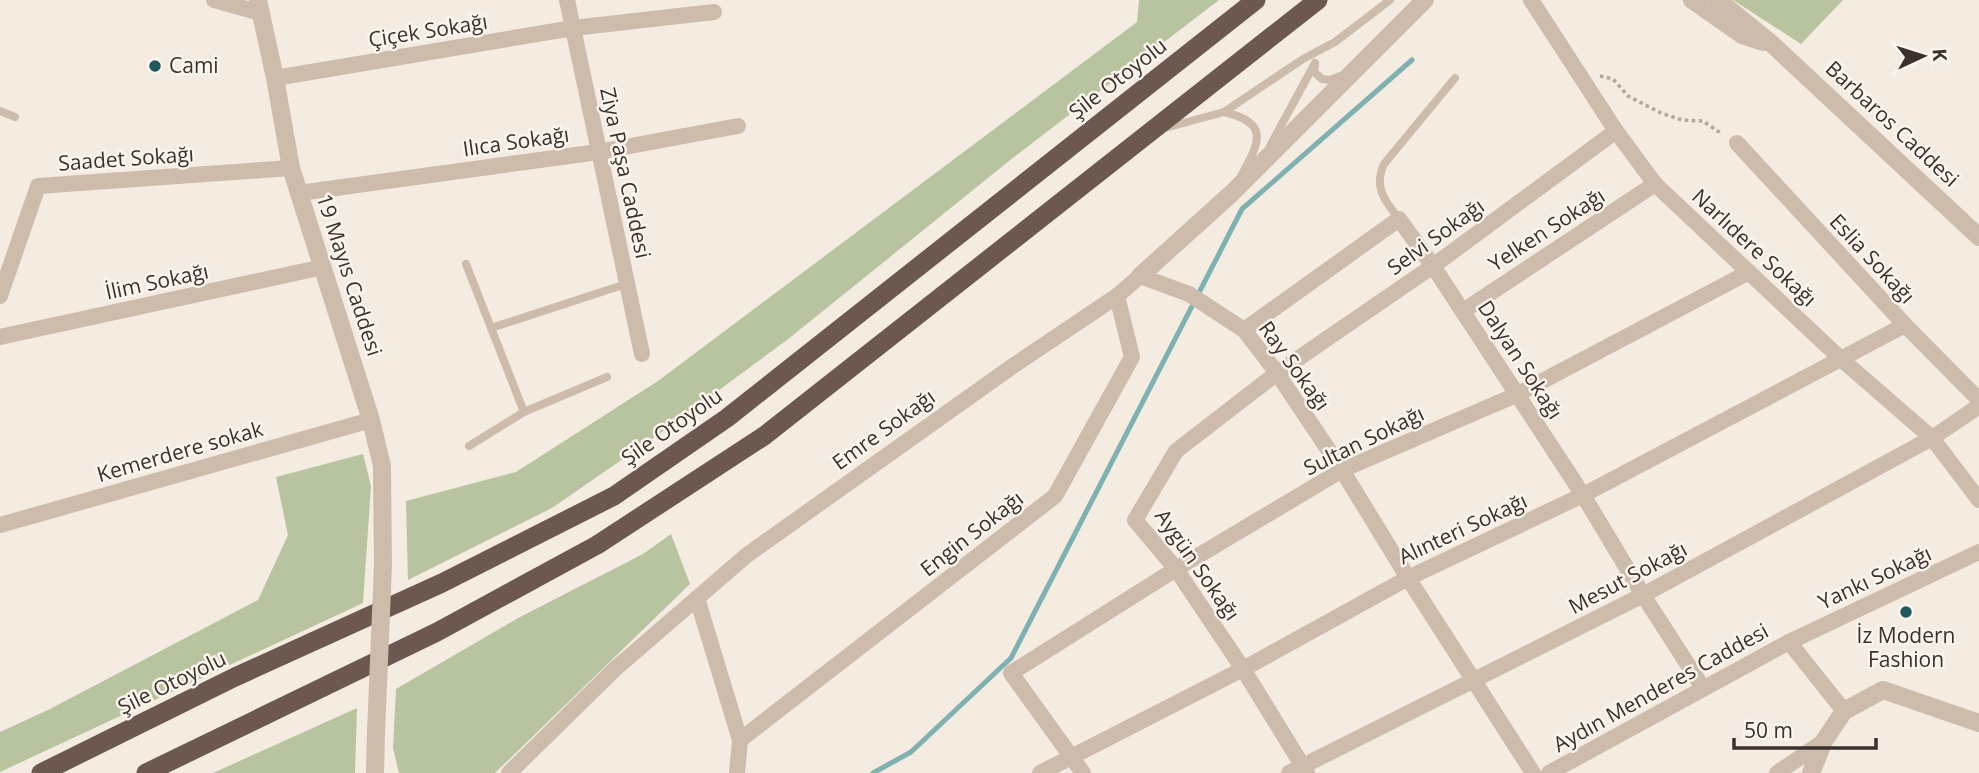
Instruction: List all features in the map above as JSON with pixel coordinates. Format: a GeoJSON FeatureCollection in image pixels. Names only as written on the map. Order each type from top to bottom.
{"type":"FeatureCollection","features":[{"type":"Feature","properties":{"kind":"highway","name":"Şile Otoyolu"},"geometry":{"type":"LineString","coordinates":[[41,773],[235,677],[442,583],[614,496],[727,418],[1256,0]]}},
{"type":"Feature","properties":{"kind":"highway"},"geometry":{"type":"LineString","coordinates":[[146,773],[437,632],[597,545],[764,436],[1318,0]]}},
{"type":"Feature","properties":{"kind":"street"},"geometry":{"type":"LineString","coordinates":[[214,0],[260,6]]}},
{"type":"Feature","properties":{"kind":"street","name":"Ziya Paşa Caddesi"},"geometry":{"type":"LineString","coordinates":[[567,0],[642,354]]}},
{"type":"Feature","properties":{"kind":"street","name":"Emre Sokağı"},"geometry":{"type":"LineString","coordinates":[[509,773],[615,669],[747,555],[1010,368],[1117,296],[1231,193],[1425,0]]}},
{"type":"Feature","properties":{"kind":"street","name":"Narlıdere Sokağı"},"geometry":{"type":"LineString","coordinates":[[1531,0],[1616,131],[1655,184],[1841,359],[1932,438],[1979,500]]}},
{"type":"Feature","properties":{"kind":"street"},"geometry":{"type":"LineString","coordinates":[[1692,0],[1742,35],[1773,45]]}},
{"type":"Feature","properties":{"kind":"street","name":"Barbaros Caddesi"},"geometry":{"type":"LineString","coordinates":[[1718,0],[1773,45],[1979,237]]}},
{"type":"Feature","properties":{"kind":"street","name":"19 Mayıs Caddesi"},"geometry":{"type":"LineString","coordinates":[[260,6],[291,168],[371,420],[382,466],[383,565],[375,773]]}},
{"type":"Feature","properties":{"kind":"street","name":"Çiçek Sokağı"},"geometry":{"type":"LineString","coordinates":[[275,78],[573,28],[714,12]]}},
{"type":"Feature","properties":{"kind":"street","name":"Ilıca Sokağı"},"geometry":{"type":"LineString","coordinates":[[299,193],[598,152],[738,126]]}},
{"type":"Feature","properties":{"kind":"street","name":"Selvi Sokağı"},"geometry":{"type":"LineString","coordinates":[[1277,373],[1433,266],[1616,131]]}},
{"type":"Feature","properties":{"kind":"street","name":"Eslia Sokağı"},"geometry":{"type":"LineString","coordinates":[[1737,144],[1905,325],[1979,400]]}},
{"type":"Feature","properties":{"kind":"street","name":"Saadet Sokağı"},"geometry":{"type":"LineString","coordinates":[[0,296],[38,186],[291,168]]}},
{"type":"Feature","properties":{"kind":"street","name":"Yelken Sokağı"},"geometry":{"type":"LineString","coordinates":[[1463,311],[1655,184]]}},
{"type":"Feature","properties":{"kind":"street"},"geometry":{"type":"LineString","coordinates":[[1244,330],[1399,219]]}},
{"type":"Feature","properties":{"kind":"street","name":"Dalyan Sokağı"},"geometry":{"type":"LineString","coordinates":[[1399,219],[1433,266],[1583,495],[1703,688]]}},
{"type":"Feature","properties":{"kind":"street","name":"İlim Sokağı"},"geometry":{"type":"LineString","coordinates":[[0,337],[323,267]]}},
{"type":"Feature","properties":{"kind":"street","name":"Sultan Sokağı"},"geometry":{"type":"LineString","coordinates":[[1073,757],[1011,673],[1175,569],[1342,470],[1517,395],[1749,272]]}},
{"type":"Feature","properties":{"kind":"street","name":"Ray Sokağı"},"geometry":{"type":"LineString","coordinates":[[1140,275],[1189,294],[1244,330],[1277,373],[1342,470],[1533,773]]}},
{"type":"Feature","properties":{"kind":"street","name":"Engin Sokağı"},"geometry":{"type":"LineString","coordinates":[[740,740],[1055,496],[1132,357],[1117,296]]}},
{"type":"Feature","properties":{"kind":"street","name":"Alınteri Sokağı"},"geometry":{"type":"LineString","coordinates":[[1040,773],[1243,669],[1408,578],[1583,495],[1905,325]]}},
{"type":"Feature","properties":{"kind":"street","name":"Aygün Sokağı"},"geometry":{"type":"LineString","coordinates":[[1277,373],[1177,451],[1135,520],[1175,569],[1243,669],[1300,771]]}},
{"type":"Feature","properties":{"kind":"street","name":"Mesut Sokağı"},"geometry":{"type":"LineString","coordinates":[[1300,771],[1643,595],[1932,438],[1979,406]]}},
{"type":"Feature","properties":{"kind":"street","name":"Kemerdere sokak"},"geometry":{"type":"LineString","coordinates":[[0,525],[371,420]]}},
{"type":"Feature","properties":{"kind":"street","name":"Yankı Sokağı"},"geometry":{"type":"LineString","coordinates":[[1788,642],[1979,552]]}},
{"type":"Feature","properties":{"kind":"street"},"geometry":{"type":"LineString","coordinates":[[697,598],[740,740],[737,773]]}},
{"type":"Feature","properties":{"kind":"street","name":"Aydın Menderes Caddesi"},"geometry":{"type":"LineString","coordinates":[[1549,773],[1788,642],[1844,711]]}},
{"type":"Feature","properties":{"kind":"street"},"geometry":{"type":"LineString","coordinates":[[1811,773],[1824,741],[1844,711],[1883,690],[1979,723]]}},
{"type":"Feature","properties":{"kind":"street"},"geometry":{"type":"LineString","coordinates":[[1777,773],[1824,741]]}},
{"type":"Feature","properties":{"kind":"street"},"geometry":{"type":"LineString","coordinates":[[1073,757],[1083,773]]}},
{"type":"Feature","properties":{"kind":"lane"},"geometry":{"type":"LineString","coordinates":[[1261,164],[1318,57],[1390,0]]}},
{"type":"Feature","properties":{"kind":"lane"},"geometry":{"type":"LineString","coordinates":[[1149,132],[1224,112],[1335,42]]}},
{"type":"Feature","properties":{"kind":"lane"},"geometry":{"type":"LineString","coordinates":[[1315,63],[1314,72],[1322,79],[1330,80],[1338,78],[1366,60]]}},
{"type":"Feature","properties":{"kind":"lane"},"geometry":{"type":"LineString","coordinates":[[1399,219],[1382,198],[1379,188],[1381,171],[1455,78]]}},
{"type":"Feature","properties":{"kind":"lane"},"geometry":{"type":"LineString","coordinates":[[0,111],[15,117]]}},
{"type":"Feature","properties":{"kind":"lane"},"geometry":{"type":"LineString","coordinates":[[1224,112],[1249,121],[1255,131],[1257,146],[1231,193]]}},
{"type":"Feature","properties":{"kind":"lane"},"geometry":{"type":"LineString","coordinates":[[466,264],[524,412]]}},
{"type":"Feature","properties":{"kind":"lane"},"geometry":{"type":"LineString","coordinates":[[491,328],[626,284]]}},
{"type":"Feature","properties":{"kind":"lane"},"geometry":{"type":"LineString","coordinates":[[470,446],[524,412],[607,377]]}},
{"type":"Feature","properties":{"kind":"path"},"geometry":{"type":"LineString","coordinates":[[1577,71],[1613,79],[1628,96],[1661,113],[1682,120],[1703,121],[1737,144]]}},
{"type":"Feature","properties":{"kind":"green space"},"geometry":{"type":"Polygon","coordinates":[[[1139,0],[1219,0],[1014,157],[787,340],[659,434],[552,508],[408,580],[406,501],[516,472],[658,381],[1137,22],[1139,0]]]}},
{"type":"Feature","properties":{"kind":"green space"},"geometry":{"type":"Polygon","coordinates":[[[1733,0],[1843,0],[1801,44],[1733,0]]]}},
{"type":"Feature","properties":{"kind":"green space"},"geometry":{"type":"Polygon","coordinates":[[[363,454],[371,486],[363,603],[0,772],[0,732],[48,710],[258,600],[288,535],[276,477],[363,454]]]}},
{"type":"Feature","properties":{"kind":"green space"},"geometry":{"type":"Polygon","coordinates":[[[671,534],[690,584],[495,773],[399,773],[393,748],[396,689],[520,617],[643,554],[671,534]]]}},
{"type":"Feature","properties":{"kind":"green space"},"geometry":{"type":"Polygon","coordinates":[[[357,708],[355,773],[213,773],[357,708]]]}},
{"type":"Feature","properties":{"kind":"waterway"},"geometry":{"type":"LineString","coordinates":[[873,773],[911,752],[1011,658],[1242,209],[1412,60]]}},
{"type":"Feature","properties":{"kind":"place","name":"Cami"},"geometry":{"type":"Point","coordinates":[155,66]}},
{"type":"Feature","properties":{"kind":"place","name":"İz Modern Fashion"},"geometry":{"type":"Point","coordinates":[1906,612]}}]}
